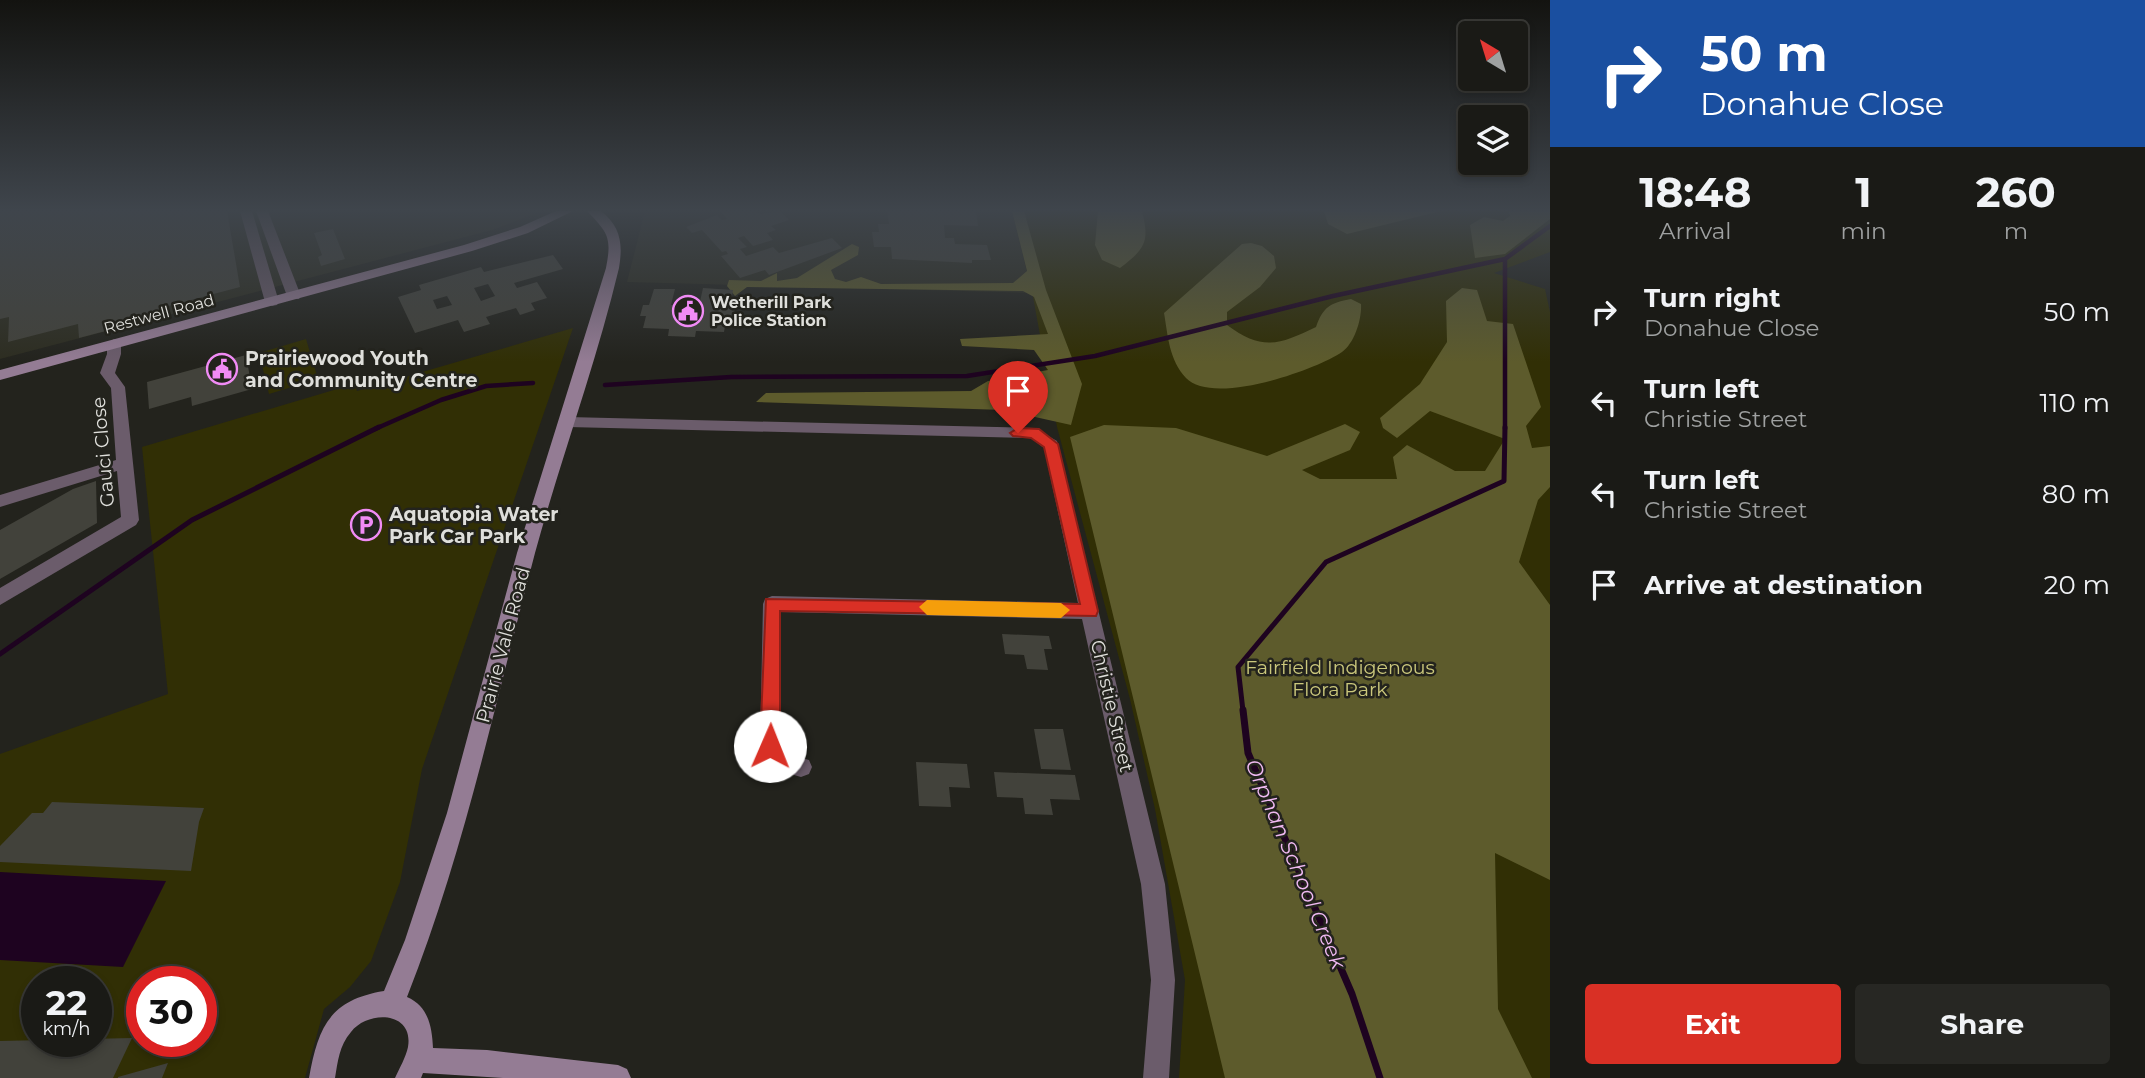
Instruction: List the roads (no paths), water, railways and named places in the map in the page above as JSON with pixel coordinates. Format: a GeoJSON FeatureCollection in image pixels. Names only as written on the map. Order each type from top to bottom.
{"type":"FeatureCollection","features":[{"type":"Feature","properties":{"kind":"street"},"geometry":{"type":"LineString","coordinates":[[260,261],[272,302]]}},
{"type":"Feature","properties":{"kind":"street"},"geometry":{"type":"LineString","coordinates":[[281,261],[294,296]]}},
{"type":"Feature","properties":{"kind":"street","name":"Restwell Road"},"geometry":{"type":"LineString","coordinates":[[0,375],[419,261]]}},
{"type":"Feature","properties":{"kind":"street","name":"Prairie Vale Road"},"geometry":{"type":"LineString","coordinates":[[392,1002],[412,956],[453,828],[545,489],[568,422],[612,261]]}},
{"type":"Feature","properties":{"kind":"street","name":"Gauci Close"},"geometry":{"type":"LineString","coordinates":[[0,597],[130,520],[118,387],[107,373],[114,354],[114,344]]}},
{"type":"Feature","properties":{"kind":"street","name":"Christie Street"},"geometry":{"type":"LineString","coordinates":[[568,422],[1034,433],[1051,444],[1153,884],[1163,980],[1156,1078]]}},
{"type":"Feature","properties":{"kind":"street"},"geometry":{"type":"LineString","coordinates":[[0,501],[125,463]]}},
{"type":"Feature","properties":{"kind":"street"},"geometry":{"type":"LineString","coordinates":[[801,767],[781,762],[770,746],[772,604],[1090,611]]}},
{"type":"Feature","properties":{"kind":"street"},"geometry":{"type":"LineString","coordinates":[[322,1078],[327,1047],[347,1018],[369,1005],[392,1002],[404,1006],[413,1015],[420,1043],[413,1069],[487,1063],[618,1078]]}},
{"type":"Feature","properties":{"kind":"waterway"},"geometry":{"type":"LineString","coordinates":[[605,385],[731,377],[967,376],[1095,356],[1333,296],[1494,261]]}},
{"type":"Feature","properties":{"kind":"waterway","name":"Orphan School Creek"},"geometry":{"type":"LineString","coordinates":[[1505,261],[1505,427]]}},
{"type":"Feature","properties":{"kind":"waterway"},"geometry":{"type":"LineString","coordinates":[[375,429],[441,400],[486,386],[533,383]]}},
{"type":"Feature","properties":{"kind":"waterway"},"geometry":{"type":"LineString","coordinates":[[0,654],[192,520],[379,427]]}},
{"type":"Feature","properties":{"kind":"waterway","name":"Orphan School Creek"},"geometry":{"type":"LineString","coordinates":[[1243,711],[1238,667],[1326,562],[1504,481],[1505,427]]}},
{"type":"Feature","properties":{"kind":"waterway","name":"Orphan School Creek"},"geometry":{"type":"LineString","coordinates":[[1243,710],[1248,753],[1352,994],[1380,1078]]}},
{"type":"Feature","properties":{"kind":"place","name":"Wetherill Park Police Station"},"geometry":{"type":"Point","coordinates":[688,311]}},
{"type":"Feature","properties":{"kind":"place","name":"Prairiewood Youth and Community Centre"},"geometry":{"type":"Point","coordinates":[222,369]}},
{"type":"Feature","properties":{"kind":"place","name":"Aquatopia Water Park Car Park"},"geometry":{"type":"Point","coordinates":[366,525]}},
{"type":"Feature","properties":{"kind":"park label","name":"Fairfield Indigenous Flora Park"},"geometry":{"type":"Point","coordinates":[1340,678]}}]}
